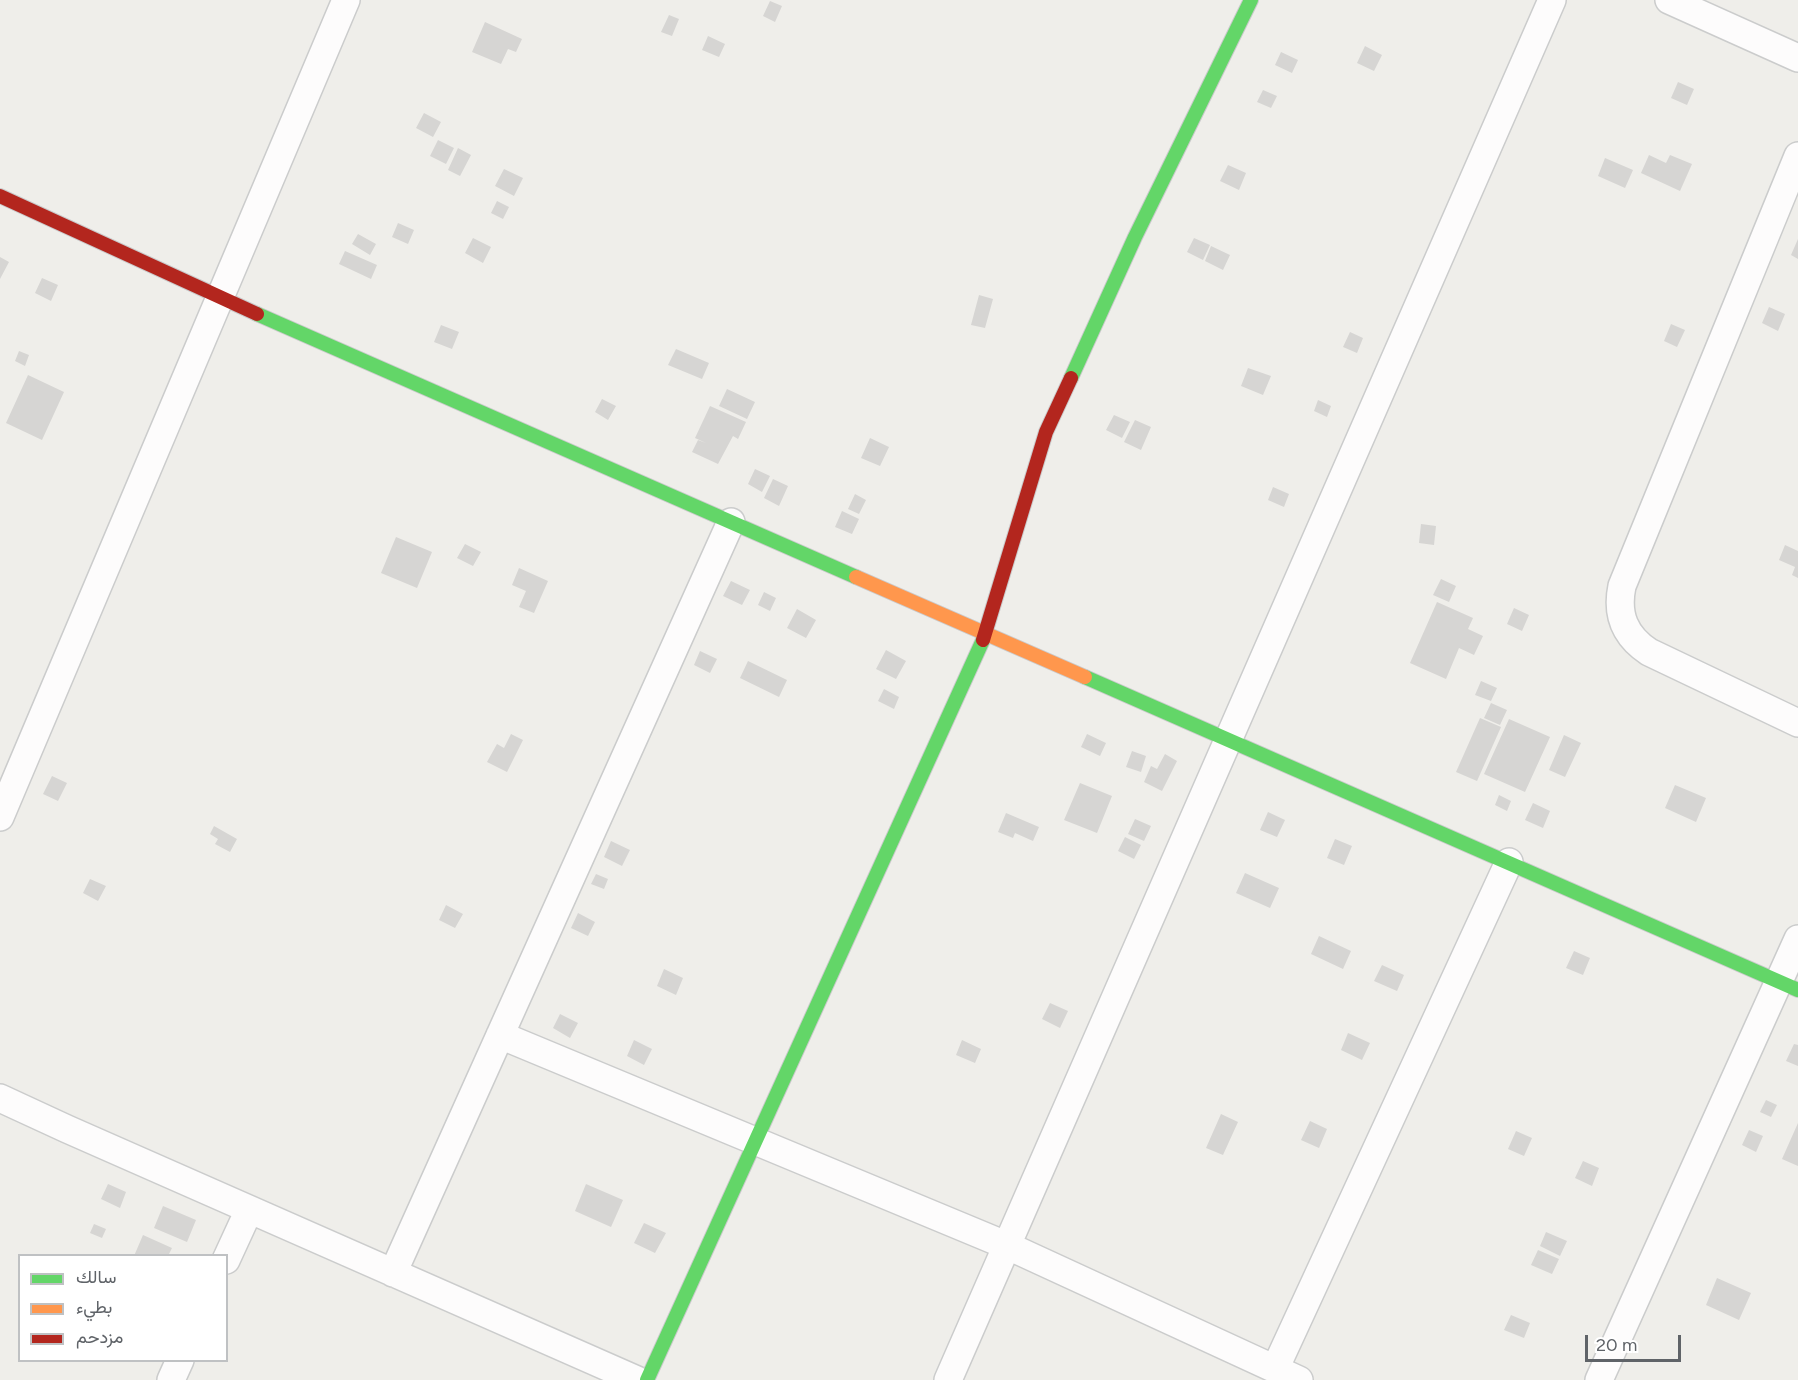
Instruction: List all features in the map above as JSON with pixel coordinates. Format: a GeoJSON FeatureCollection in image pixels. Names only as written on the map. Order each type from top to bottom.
{"type":"FeatureCollection","features":[{"type":"Feature","properties":{"kind":"street"},"geometry":{"type":"LineString","coordinates":[[0,817],[346,0]]}},
{"type":"Feature","properties":{"kind":"street"},"geometry":{"type":"LineString","coordinates":[[647,1380],[986,634],[1046,432],[1135,237],[1251,0]]}},
{"type":"Feature","properties":{"kind":"street"},"geometry":{"type":"LineString","coordinates":[[948,1380],[1552,0]]}},
{"type":"Feature","properties":{"kind":"street"},"geometry":{"type":"LineString","coordinates":[[1669,0],[1798,58]]}},
{"type":"Feature","properties":{"kind":"street"},"geometry":{"type":"LineString","coordinates":[[1798,156],[1622,586],[1619,609],[1629,634],[1638,645],[1798,723]]}},
{"type":"Feature","properties":{"kind":"street"},"geometry":{"type":"LineString","coordinates":[[0,196],[221,298],[1788,986]]}},
{"type":"Feature","properties":{"kind":"street"},"geometry":{"type":"LineString","coordinates":[[393,1273],[731,522]]}},
{"type":"Feature","properties":{"kind":"street"},"geometry":{"type":"LineString","coordinates":[[500,1035],[1008,1246],[1287,1375],[1509,862]]}},
{"type":"Feature","properties":{"kind":"street"},"geometry":{"type":"LineString","coordinates":[[1599,1380],[1788,986],[1798,939]]}},
{"type":"Feature","properties":{"kind":"street"},"geometry":{"type":"LineString","coordinates":[[0,1098],[67,1130],[637,1380]]}},
{"type":"Feature","properties":{"kind":"street"},"geometry":{"type":"LineString","coordinates":[[228,1256],[249,1210]]}},
{"type":"Feature","properties":{"kind":"street"},"geometry":{"type":"LineString","coordinates":[[171,1380],[179,1362]]}},
{"type":"Feature","properties":{"kind":"building"},"geometry":{"type":"Polygon","coordinates":[[[770,1],[782,6],[775,22],[763,16],[770,1]]]}},
{"type":"Feature","properties":{"kind":"building"},"geometry":{"type":"Polygon","coordinates":[[[669,15],[679,19],[672,36],[661,32],[669,15]]]}},
{"type":"Feature","properties":{"kind":"building"},"geometry":{"type":"Polygon","coordinates":[[[485,22],[522,39],[516,52],[508,49],[501,64],[472,52],[485,22]]]}},
{"type":"Feature","properties":{"kind":"building"},"geometry":{"type":"Polygon","coordinates":[[[708,36],[725,44],[719,57],[702,50],[708,36]]]}},
{"type":"Feature","properties":{"kind":"building"},"geometry":{"type":"Polygon","coordinates":[[[1365,46],[1382,55],[1374,71],[1357,63],[1365,46]]]}},
{"type":"Feature","properties":{"kind":"building"},"geometry":{"type":"Polygon","coordinates":[[[1281,52],[1298,60],[1292,73],[1275,65],[1281,52]]]}},
{"type":"Feature","properties":{"kind":"building"},"geometry":{"type":"Polygon","coordinates":[[[1678,82],[1694,89],[1687,105],[1671,98],[1678,82]]]}},
{"type":"Feature","properties":{"kind":"building"},"geometry":{"type":"Polygon","coordinates":[[[1263,90],[1277,96],[1271,108],[1257,102],[1263,90]]]}},
{"type":"Feature","properties":{"kind":"building"},"geometry":{"type":"Polygon","coordinates":[[[424,113],[441,122],[433,137],[416,128],[424,113]]]}},
{"type":"Feature","properties":{"kind":"building"},"geometry":{"type":"Polygon","coordinates":[[[438,140],[454,148],[446,164],[430,156],[438,140]]]}},
{"type":"Feature","properties":{"kind":"building"},"geometry":{"type":"Polygon","coordinates":[[[458,148],[471,155],[460,176],[448,170],[458,148]]]}},
{"type":"Feature","properties":{"kind":"building"},"geometry":{"type":"Polygon","coordinates":[[[1649,155],[1666,163],[1670,155],[1692,164],[1680,191],[1641,173],[1649,155]]]}},
{"type":"Feature","properties":{"kind":"building"},"geometry":{"type":"Polygon","coordinates":[[[1605,158],[1633,170],[1625,188],[1598,176],[1605,158]]]}},
{"type":"Feature","properties":{"kind":"building"},"geometry":{"type":"Polygon","coordinates":[[[1228,165],[1246,173],[1239,190],[1220,181],[1228,165]]]}},
{"type":"Feature","properties":{"kind":"building"},"geometry":{"type":"Polygon","coordinates":[[[504,169],[523,178],[514,196],[495,186],[504,169]]]}},
{"type":"Feature","properties":{"kind":"building"},"geometry":{"type":"Polygon","coordinates":[[[497,201],[509,207],[503,219],[491,213],[497,201]]]}},
{"type":"Feature","properties":{"kind":"building"},"geometry":{"type":"Polygon","coordinates":[[[398,223],[414,230],[408,244],[392,237],[398,223]]]}},
{"type":"Feature","properties":{"kind":"building"},"geometry":{"type":"Polygon","coordinates":[[[358,234],[376,244],[370,255],[352,244],[358,234]]]}},
{"type":"Feature","properties":{"kind":"building"},"geometry":{"type":"Polygon","coordinates":[[[473,238],[491,247],[483,263],[465,253],[473,238]]]}},
{"type":"Feature","properties":{"kind":"building"},"geometry":{"type":"Polygon","coordinates":[[[1194,238],[1210,245],[1203,260],[1187,252],[1194,238]]]}},
{"type":"Feature","properties":{"kind":"building"},"geometry":{"type":"Polygon","coordinates":[[[1798,239],[1798,259],[1791,255],[1798,239]]]}},
{"type":"Feature","properties":{"kind":"building"},"geometry":{"type":"Polygon","coordinates":[[[1211,246],[1230,255],[1223,270],[1205,261],[1211,246]]]}},
{"type":"Feature","properties":{"kind":"building"},"geometry":{"type":"Polygon","coordinates":[[[345,251],[377,265],[371,279],[339,264],[345,251]]]}},
{"type":"Feature","properties":{"kind":"building"},"geometry":{"type":"Polygon","coordinates":[[[0,257],[9,262],[0,279],[0,257]]]}},
{"type":"Feature","properties":{"kind":"building"},"geometry":{"type":"Polygon","coordinates":[[[42,278],[58,285],[51,301],[35,293],[42,278]]]}},
{"type":"Feature","properties":{"kind":"building"},"geometry":{"type":"Polygon","coordinates":[[[979,295],[993,299],[985,328],[971,325],[979,295]]]}},
{"type":"Feature","properties":{"kind":"building"},"geometry":{"type":"Polygon","coordinates":[[[1769,307],[1785,314],[1778,331],[1762,323],[1769,307]]]}},
{"type":"Feature","properties":{"kind":"building"},"geometry":{"type":"Polygon","coordinates":[[[1671,324],[1685,330],[1677,347],[1664,341],[1671,324]]]}},
{"type":"Feature","properties":{"kind":"building"},"geometry":{"type":"Polygon","coordinates":[[[441,325],[459,332],[452,349],[434,342],[441,325]]]}},
{"type":"Feature","properties":{"kind":"building"},"geometry":{"type":"Polygon","coordinates":[[[1350,332],[1363,338],[1357,353],[1343,347],[1350,332]]]}},
{"type":"Feature","properties":{"kind":"building"},"geometry":{"type":"Polygon","coordinates":[[[676,349],[709,363],[702,379],[668,365],[676,349]]]}},
{"type":"Feature","properties":{"kind":"building"},"geometry":{"type":"Polygon","coordinates":[[[19,351],[29,355],[25,366],[15,361],[19,351]]]}},
{"type":"Feature","properties":{"kind":"building"},"geometry":{"type":"Polygon","coordinates":[[[1248,368],[1271,376],[1263,395],[1241,386],[1248,368]]]}},
{"type":"Feature","properties":{"kind":"building"},"geometry":{"type":"Polygon","coordinates":[[[28,375],[64,392],[42,440],[6,423],[28,375]]]}},
{"type":"Feature","properties":{"kind":"building"},"geometry":{"type":"Polygon","coordinates":[[[727,389],[755,402],[747,419],[719,406],[727,389]]]}},
{"type":"Feature","properties":{"kind":"building"},"geometry":{"type":"Polygon","coordinates":[[[602,399],[616,406],[608,420],[595,412],[602,399]]]}},
{"type":"Feature","properties":{"kind":"building"},"geometry":{"type":"Polygon","coordinates":[[[1318,400],[1331,406],[1327,417],[1314,411],[1318,400]]]}},
{"type":"Feature","properties":{"kind":"building"},"geometry":{"type":"Polygon","coordinates":[[[710,406],[746,422],[738,439],[733,436],[718,464],[692,452],[698,440],[706,443],[695,438],[710,406]]]}},
{"type":"Feature","properties":{"kind":"building"},"geometry":{"type":"Polygon","coordinates":[[[1114,415],[1130,422],[1122,438],[1106,430],[1114,415]]]}},
{"type":"Feature","properties":{"kind":"building"},"geometry":{"type":"Polygon","coordinates":[[[1135,420],[1151,427],[1141,450],[1124,442],[1135,420]]]}},
{"type":"Feature","properties":{"kind":"building"},"geometry":{"type":"Polygon","coordinates":[[[870,438],[889,447],[880,466],[861,458],[870,438]]]}},
{"type":"Feature","properties":{"kind":"building"},"geometry":{"type":"Polygon","coordinates":[[[755,469],[770,476],[762,492],[748,484],[755,469]]]}},
{"type":"Feature","properties":{"kind":"building"},"geometry":{"type":"Polygon","coordinates":[[[773,479],[788,486],[779,506],[764,498],[773,479]]]}},
{"type":"Feature","properties":{"kind":"building"},"geometry":{"type":"Polygon","coordinates":[[[1273,487],[1289,494],[1284,507],[1268,500],[1273,487]]]}},
{"type":"Feature","properties":{"kind":"building"},"geometry":{"type":"Polygon","coordinates":[[[855,494],[866,500],[859,514],[848,509],[855,494]]]}},
{"type":"Feature","properties":{"kind":"building"},"geometry":{"type":"Polygon","coordinates":[[[842,511],[859,519],[852,534],[835,527],[842,511]]]}},
{"type":"Feature","properties":{"kind":"building"},"geometry":{"type":"Polygon","coordinates":[[[1421,524],[1436,526],[1434,545],[1419,543],[1421,524]]]}},
{"type":"Feature","properties":{"kind":"building"},"geometry":{"type":"Polygon","coordinates":[[[396,537],[432,552],[417,588],[381,573],[396,537]]]}},
{"type":"Feature","properties":{"kind":"building"},"geometry":{"type":"Polygon","coordinates":[[[465,544],[481,552],[473,566],[457,558],[465,544]]]}},
{"type":"Feature","properties":{"kind":"building"},"geometry":{"type":"Polygon","coordinates":[[[1785,545],[1798,551],[1798,578],[1792,575],[1795,567],[1779,560],[1785,545]]]}},
{"type":"Feature","properties":{"kind":"building"},"geometry":{"type":"Polygon","coordinates":[[[519,568],[548,581],[534,613],[519,607],[526,591],[512,585],[519,568]]]}},
{"type":"Feature","properties":{"kind":"building"},"geometry":{"type":"Polygon","coordinates":[[[1441,579],[1456,586],[1449,602],[1433,595],[1441,579]]]}},
{"type":"Feature","properties":{"kind":"building"},"geometry":{"type":"Polygon","coordinates":[[[731,581],[750,590],[742,605],[723,596],[731,581]]]}},
{"type":"Feature","properties":{"kind":"building"},"geometry":{"type":"Polygon","coordinates":[[[764,592],[776,598],[770,611],[758,605],[764,592]]]}},
{"type":"Feature","properties":{"kind":"building"},"geometry":{"type":"Polygon","coordinates":[[[1437,602],[1473,618],[1468,629],[1483,636],[1474,655],[1459,648],[1446,679],[1410,663],[1437,602]]]}},
{"type":"Feature","properties":{"kind":"building"},"geometry":{"type":"Polygon","coordinates":[[[1514,608],[1529,615],[1522,631],[1507,624],[1514,608]]]}},
{"type":"Feature","properties":{"kind":"building"},"geometry":{"type":"Polygon","coordinates":[[[797,609],[816,620],[806,638],[787,628],[797,609]]]}},
{"type":"Feature","properties":{"kind":"building"},"geometry":{"type":"Polygon","coordinates":[[[886,650],[906,661],[896,679],[876,669],[886,650]]]}},
{"type":"Feature","properties":{"kind":"building"},"geometry":{"type":"Polygon","coordinates":[[[700,651],[717,659],[710,673],[694,665],[700,651]]]}},
{"type":"Feature","properties":{"kind":"building"},"geometry":{"type":"Polygon","coordinates":[[[748,661],[787,680],[779,697],[740,678],[748,661]]]}},
{"type":"Feature","properties":{"kind":"building"},"geometry":{"type":"Polygon","coordinates":[[[1481,681],[1497,688],[1491,701],[1475,695],[1481,681]]]}},
{"type":"Feature","properties":{"kind":"building"},"geometry":{"type":"Polygon","coordinates":[[[884,689],[899,697],[894,709],[878,701],[884,689]]]}},
{"type":"Feature","properties":{"kind":"building"},"geometry":{"type":"Polygon","coordinates":[[[1491,703],[1507,710],[1500,725],[1484,718],[1491,703]]]}},
{"type":"Feature","properties":{"kind":"building"},"geometry":{"type":"Polygon","coordinates":[[[1480,718],[1501,727],[1477,781],[1456,772],[1480,718]]]}},
{"type":"Feature","properties":{"kind":"building"},"geometry":{"type":"Polygon","coordinates":[[[1509,719],[1550,737],[1525,792],[1484,774],[1509,719]]]}},
{"type":"Feature","properties":{"kind":"building"},"geometry":{"type":"Polygon","coordinates":[[[511,734],[523,740],[507,772],[487,762],[497,744],[504,748],[511,734]]]}},
{"type":"Feature","properties":{"kind":"building"},"geometry":{"type":"Polygon","coordinates":[[[1087,734],[1106,743],[1100,756],[1081,747],[1087,734]]]}},
{"type":"Feature","properties":{"kind":"building"},"geometry":{"type":"Polygon","coordinates":[[[1564,735],[1581,743],[1565,777],[1549,770],[1564,735]]]}},
{"type":"Feature","properties":{"kind":"building"},"geometry":{"type":"Polygon","coordinates":[[[1132,751],[1146,756],[1141,772],[1126,767],[1132,751]]]}},
{"type":"Feature","properties":{"kind":"building"},"geometry":{"type":"Polygon","coordinates":[[[1165,754],[1177,761],[1162,791],[1144,782],[1151,766],[1157,769],[1165,754]]]}},
{"type":"Feature","properties":{"kind":"building"},"geometry":{"type":"Polygon","coordinates":[[[52,776],[67,783],[58,801],[43,794],[52,776]]]}},
{"type":"Feature","properties":{"kind":"building"},"geometry":{"type":"Polygon","coordinates":[[[1080,783],[1112,796],[1097,833],[1064,820],[1080,783]]]}},
{"type":"Feature","properties":{"kind":"building"},"geometry":{"type":"Polygon","coordinates":[[[1675,785],[1706,798],[1696,822],[1665,808],[1675,785]]]}},
{"type":"Feature","properties":{"kind":"building"},"geometry":{"type":"Polygon","coordinates":[[[1499,795],[1511,801],[1507,811],[1495,805],[1499,795]]]}},
{"type":"Feature","properties":{"kind":"building"},"geometry":{"type":"Polygon","coordinates":[[[1533,803],[1550,811],[1543,828],[1525,820],[1533,803]]]}},
{"type":"Feature","properties":{"kind":"building"},"geometry":{"type":"Polygon","coordinates":[[[1268,812],[1285,820],[1277,837],[1260,830],[1268,812]]]}},
{"type":"Feature","properties":{"kind":"building"},"geometry":{"type":"Polygon","coordinates":[[[1006,813],[1039,827],[1033,841],[1015,833],[1013,838],[998,832],[1006,813]]]}},
{"type":"Feature","properties":{"kind":"building"},"geometry":{"type":"Polygon","coordinates":[[[1135,819],[1151,826],[1144,841],[1128,834],[1135,819]]]}},
{"type":"Feature","properties":{"kind":"building"},"geometry":{"type":"Polygon","coordinates":[[[214,826],[237,839],[230,852],[215,844],[218,839],[210,834],[214,826]]]}},
{"type":"Feature","properties":{"kind":"building"},"geometry":{"type":"Polygon","coordinates":[[[1125,837],[1141,845],[1134,859],[1118,851],[1125,837]]]}},
{"type":"Feature","properties":{"kind":"building"},"geometry":{"type":"Polygon","coordinates":[[[1335,839],[1352,846],[1344,865],[1327,858],[1335,839]]]}},
{"type":"Feature","properties":{"kind":"building"},"geometry":{"type":"Polygon","coordinates":[[[611,841],[630,850],[622,866],[604,857],[611,841]]]}},
{"type":"Feature","properties":{"kind":"building"},"geometry":{"type":"Polygon","coordinates":[[[1245,873],[1279,888],[1270,908],[1236,893],[1245,873]]]}},
{"type":"Feature","properties":{"kind":"building"},"geometry":{"type":"Polygon","coordinates":[[[596,874],[608,879],[604,889],[591,884],[596,874]]]}},
{"type":"Feature","properties":{"kind":"building"},"geometry":{"type":"Polygon","coordinates":[[[90,879],[106,886],[98,901],[83,893],[90,879]]]}},
{"type":"Feature","properties":{"kind":"building"},"geometry":{"type":"Polygon","coordinates":[[[446,905],[463,914],[455,928],[439,920],[446,905]]]}},
{"type":"Feature","properties":{"kind":"building"},"geometry":{"type":"Polygon","coordinates":[[[578,913],[595,922],[588,936],[571,928],[578,913]]]}},
{"type":"Feature","properties":{"kind":"building"},"geometry":{"type":"Polygon","coordinates":[[[1319,936],[1351,951],[1343,969],[1311,954],[1319,936]]]}},
{"type":"Feature","properties":{"kind":"building"},"geometry":{"type":"Polygon","coordinates":[[[1574,951],[1590,958],[1583,975],[1566,968],[1574,951]]]}},
{"type":"Feature","properties":{"kind":"building"},"geometry":{"type":"Polygon","coordinates":[[[1382,965],[1404,975],[1397,991],[1374,981],[1382,965]]]}},
{"type":"Feature","properties":{"kind":"building"},"geometry":{"type":"Polygon","coordinates":[[[664,969],[683,978],[676,995],[657,986],[664,969]]]}},
{"type":"Feature","properties":{"kind":"building"},"geometry":{"type":"Polygon","coordinates":[[[1050,1003],[1068,1011],[1060,1028],[1042,1019],[1050,1003]]]}},
{"type":"Feature","properties":{"kind":"building"},"geometry":{"type":"Polygon","coordinates":[[[560,1014],[578,1023],[570,1038],[553,1028],[560,1014]]]}},
{"type":"Feature","properties":{"kind":"building"},"geometry":{"type":"Polygon","coordinates":[[[1348,1033],[1370,1043],[1362,1060],[1341,1050],[1348,1033]]]}},
{"type":"Feature","properties":{"kind":"building"},"geometry":{"type":"Polygon","coordinates":[[[634,1040],[652,1049],[644,1065],[627,1056],[634,1040]]]}},
{"type":"Feature","properties":{"kind":"building"},"geometry":{"type":"Polygon","coordinates":[[[962,1040],[981,1049],[975,1063],[956,1055],[962,1040]]]}},
{"type":"Feature","properties":{"kind":"building"},"geometry":{"type":"Polygon","coordinates":[[[1794,1044],[1798,1045],[1798,1066],[1786,1061],[1794,1044]]]}},
{"type":"Feature","properties":{"kind":"building"},"geometry":{"type":"Polygon","coordinates":[[[1766,1100],[1777,1105],[1771,1117],[1760,1112],[1766,1100]]]}},
{"type":"Feature","properties":{"kind":"building"},"geometry":{"type":"Polygon","coordinates":[[[1221,1114],[1238,1122],[1223,1155],[1206,1148],[1221,1114]]]}},
{"type":"Feature","properties":{"kind":"building"},"geometry":{"type":"Polygon","coordinates":[[[1310,1121],[1327,1129],[1319,1148],[1301,1140],[1310,1121]]]}},
{"type":"Feature","properties":{"kind":"building"},"geometry":{"type":"Polygon","coordinates":[[[1798,1123],[1798,1166],[1782,1159],[1798,1123]]]}},
{"type":"Feature","properties":{"kind":"building"},"geometry":{"type":"Polygon","coordinates":[[[1749,1130],[1763,1136],[1756,1152],[1742,1145],[1749,1130]]]}},
{"type":"Feature","properties":{"kind":"building"},"geometry":{"type":"Polygon","coordinates":[[[1516,1131],[1532,1138],[1524,1156],[1508,1149],[1516,1131]]]}},
{"type":"Feature","properties":{"kind":"building"},"geometry":{"type":"Polygon","coordinates":[[[1583,1161],[1599,1168],[1592,1186],[1575,1178],[1583,1161]]]}},
{"type":"Feature","properties":{"kind":"building"},"geometry":{"type":"Polygon","coordinates":[[[108,1184],[126,1192],[120,1208],[101,1199],[108,1184]]]}},
{"type":"Feature","properties":{"kind":"building"},"geometry":{"type":"Polygon","coordinates":[[[586,1184],[623,1200],[611,1227],[575,1211],[586,1184]]]}},
{"type":"Feature","properties":{"kind":"building"},"geometry":{"type":"Polygon","coordinates":[[[163,1206],[196,1220],[187,1242],[154,1228],[163,1206]]]}},
{"type":"Feature","properties":{"kind":"building"},"geometry":{"type":"Polygon","coordinates":[[[644,1223],[666,1233],[655,1253],[634,1243],[644,1223]]]}},
{"type":"Feature","properties":{"kind":"building"},"geometry":{"type":"Polygon","coordinates":[[[94,1224],[106,1229],[102,1238],[90,1233],[94,1224]]]}},
{"type":"Feature","properties":{"kind":"building"},"geometry":{"type":"Polygon","coordinates":[[[1546,1232],[1567,1241],[1560,1256],[1540,1246],[1546,1232]]]}},
{"type":"Feature","properties":{"kind":"building"},"geometry":{"type":"Polygon","coordinates":[[[143,1235],[172,1248],[169,1254],[135,1254],[143,1235]]]}},
{"type":"Feature","properties":{"kind":"building"},"geometry":{"type":"Polygon","coordinates":[[[1538,1250],[1559,1259],[1552,1274],[1531,1265],[1538,1250]]]}},
{"type":"Feature","properties":{"kind":"building"},"geometry":{"type":"Polygon","coordinates":[[[1717,1278],[1751,1293],[1739,1320],[1706,1305],[1717,1278]]]}},
{"type":"Feature","properties":{"kind":"building"},"geometry":{"type":"Polygon","coordinates":[[[1511,1315],[1530,1323],[1524,1338],[1504,1330],[1511,1315]]]}},
{"type":"Feature","properties":{"kind":"traffic: fast"},"geometry":{"type":"LineString","coordinates":[[1071,378],[1135,237],[1251,0]]}},
{"type":"Feature","properties":{"kind":"traffic: fast"},"geometry":{"type":"LineString","coordinates":[[257,314],[856,577]]}},
{"type":"Feature","properties":{"kind":"traffic: fast"},"geometry":{"type":"LineString","coordinates":[[647,1380],[983,640]]}},
{"type":"Feature","properties":{"kind":"traffic: fast"},"geometry":{"type":"LineString","coordinates":[[1085,677],[1798,990]]}},
{"type":"Feature","properties":{"kind":"traffic: slow"},"geometry":{"type":"LineString","coordinates":[[856,577],[1085,677]]}},
{"type":"Feature","properties":{"kind":"traffic: jam"},"geometry":{"type":"LineString","coordinates":[[0,196],[257,314]]}},
{"type":"Feature","properties":{"kind":"traffic: jam"},"geometry":{"type":"LineString","coordinates":[[983,640],[1046,432],[1071,378]]}}]}
